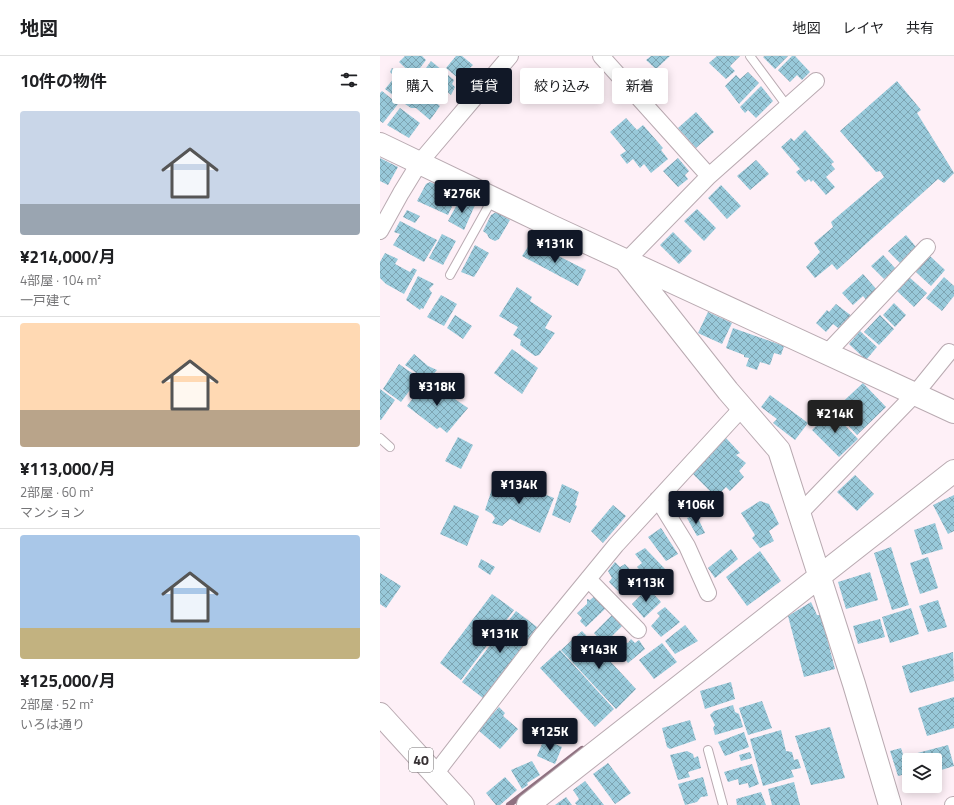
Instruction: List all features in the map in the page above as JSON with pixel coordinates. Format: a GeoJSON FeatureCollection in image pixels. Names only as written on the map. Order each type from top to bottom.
{"type":"FeatureCollection","features":[{"type":"Feature","properties":{"kind":"street"},"geometry":{"type":"LineString","coordinates":[[380,231],[400,192],[420,162],[510,56]]}},
{"type":"Feature","properties":{"kind":"street"},"geometry":{"type":"LineString","coordinates":[[601,56],[709,176]]}},
{"type":"Feature","properties":{"kind":"street"},"geometry":{"type":"LineString","coordinates":[[626,261],[709,176],[816,80]]}},
{"type":"Feature","properties":{"kind":"street"},"geometry":{"type":"LineString","coordinates":[[380,144],[626,261],[954,412]]}},
{"type":"Feature","properties":{"kind":"street"},"geometry":{"type":"LineString","coordinates":[[827,353],[927,247]]}},
{"type":"Feature","properties":{"kind":"street"},"geometry":{"type":"LineString","coordinates":[[626,261],[648,292],[742,408],[779,450],[890,805]]}},
{"type":"Feature","properties":{"kind":"street"},"geometry":{"type":"LineString","coordinates":[[799,514],[915,394],[949,352]]}},
{"type":"Feature","properties":{"kind":"street"},"geometry":{"type":"LineString","coordinates":[[435,774],[543,634],[588,579],[658,499],[742,408]]}},
{"type":"Feature","properties":{"kind":"street"},"geometry":{"type":"LineString","coordinates":[[528,805],[954,471]]}},
{"type":"Feature","properties":{"kind":"street"},"geometry":{"type":"LineString","coordinates":[[658,499],[687,546],[708,593]]}},
{"type":"Feature","properties":{"kind":"street"},"geometry":{"type":"LineString","coordinates":[[588,579],[638,630]]}},
{"type":"Feature","properties":{"kind":"street","name":"40"},"geometry":{"type":"LineString","coordinates":[[380,714],[463,805]]}},
{"type":"Feature","properties":{"kind":"lane"},"geometry":{"type":"LineString","coordinates":[[750,56],[788,106]]}},
{"type":"Feature","properties":{"kind":"lane"},"geometry":{"type":"LineString","coordinates":[[450,275],[493,198]]}},
{"type":"Feature","properties":{"kind":"lane"},"geometry":{"type":"LineString","coordinates":[[380,438],[390,447]]}},
{"type":"Feature","properties":{"kind":"lane"},"geometry":{"type":"LineString","coordinates":[[708,750],[723,805]]}},
{"type":"Feature","properties":{"kind":"building"},"geometry":{"type":"Polygon","coordinates":[[[405,56],[422,56],[426,60],[420,68],[405,68],[399,62],[405,56]]]}},
{"type":"Feature","properties":{"kind":"building"},"geometry":{"type":"Polygon","coordinates":[[[456,56],[462,56],[473,65],[470,68],[456,68],[456,76],[448,68],[446,68],[456,56]]]}},
{"type":"Feature","properties":{"kind":"building"},"geometry":{"type":"Polygon","coordinates":[[[651,56],[670,56],[657,68],[655,68],[646,60],[651,56]]]}},
{"type":"Feature","properties":{"kind":"building"},"geometry":{"type":"Polygon","coordinates":[[[717,56],[740,56],[730,66],[735,71],[726,79],[709,63],[717,56]]]}},
{"type":"Feature","properties":{"kind":"building"},"geometry":{"type":"Polygon","coordinates":[[[788,56],[775,69],[763,57],[788,56]]]}},
{"type":"Feature","properties":{"kind":"building"},"geometry":{"type":"Polygon","coordinates":[[[792,56],[795,56],[810,72],[802,80],[797,75],[790,82],[778,70],[792,56]]]}},
{"type":"Feature","properties":{"kind":"building"},"geometry":{"type":"Polygon","coordinates":[[[431,61],[439,68],[426,68],[431,61]]]}},
{"type":"Feature","properties":{"kind":"building"},"geometry":{"type":"Polygon","coordinates":[[[748,72],[759,83],[739,104],[725,86],[736,75],[740,79],[748,72]]]}},
{"type":"Feature","properties":{"kind":"building"},"geometry":{"type":"Polygon","coordinates":[[[448,75],[454,80],[452,84],[455,87],[451,95],[448,92],[448,75]]]}},
{"type":"Feature","properties":{"kind":"building"},"geometry":{"type":"Polygon","coordinates":[[[392,81],[392,94],[385,89],[392,81]]]}},
{"type":"Feature","properties":{"kind":"building"},"geometry":{"type":"Polygon","coordinates":[[[897,81],[921,110],[917,113],[954,173],[944,183],[938,179],[837,270],[832,264],[815,278],[806,267],[820,252],[814,243],[833,227],[831,222],[884,177],[880,171],[876,172],[840,131],[897,81]]]}},
{"type":"Feature","properties":{"kind":"building"},"geometry":{"type":"Polygon","coordinates":[[[761,86],[773,101],[756,118],[748,110],[745,113],[740,107],[761,86]]]}},
{"type":"Feature","properties":{"kind":"building"},"geometry":{"type":"Polygon","coordinates":[[[382,91],[392,99],[392,104],[398,104],[383,123],[380,121],[380,93],[382,91]]]}},
{"type":"Feature","properties":{"kind":"building"},"geometry":{"type":"Polygon","coordinates":[[[405,104],[438,104],[440,106],[430,120],[416,108],[411,108],[405,104]]]}},
{"type":"Feature","properties":{"kind":"building"},"geometry":{"type":"Polygon","coordinates":[[[400,108],[420,123],[409,138],[387,125],[400,108]]]}},
{"type":"Feature","properties":{"kind":"building"},"geometry":{"type":"Polygon","coordinates":[[[696,112],[714,132],[696,148],[678,128],[696,112]]]}},
{"type":"Feature","properties":{"kind":"building"},"geometry":{"type":"Polygon","coordinates":[[[626,118],[637,130],[643,125],[663,148],[661,150],[668,159],[651,173],[644,164],[640,168],[633,159],[627,164],[620,155],[626,151],[610,132],[626,118]]]}},
{"type":"Feature","properties":{"kind":"building"},"geometry":{"type":"Polygon","coordinates":[[[805,130],[834,162],[831,164],[835,169],[826,177],[835,187],[826,195],[813,180],[811,182],[809,179],[805,182],[796,172],[800,169],[781,147],[791,138],[794,141],[805,130]]]}},
{"type":"Feature","properties":{"kind":"building"},"geometry":{"type":"Polygon","coordinates":[[[380,158],[398,167],[388,185],[380,181],[380,158]]]}},
{"type":"Feature","properties":{"kind":"building"},"geometry":{"type":"Polygon","coordinates":[[[678,158],[689,171],[685,175],[688,179],[678,187],[663,171],[678,158]]]}},
{"type":"Feature","properties":{"kind":"building"},"geometry":{"type":"Polygon","coordinates":[[[756,160],[769,174],[750,190],[737,176],[756,160]]]}},
{"type":"Feature","properties":{"kind":"building"},"geometry":{"type":"Polygon","coordinates":[[[430,182],[458,194],[448,215],[417,201],[426,184],[430,182]]]}},
{"type":"Feature","properties":{"kind":"building"},"geometry":{"type":"Polygon","coordinates":[[[721,185],[741,206],[727,219],[708,198],[721,185]]]}},
{"type":"Feature","properties":{"kind":"building"},"geometry":{"type":"Polygon","coordinates":[[[461,197],[475,205],[464,230],[448,221],[461,197]]]}},
{"type":"Feature","properties":{"kind":"building"},"geometry":{"type":"Polygon","coordinates":[[[697,209],[716,228],[704,241],[684,221],[697,209]]]}},
{"type":"Feature","properties":{"kind":"building"},"geometry":{"type":"Polygon","coordinates":[[[407,210],[420,216],[415,223],[403,217],[407,210]]]}},
{"type":"Feature","properties":{"kind":"building"},"geometry":{"type":"Polygon","coordinates":[[[496,212],[510,220],[499,239],[495,241],[489,238],[483,231],[491,215],[496,212]]]}},
{"type":"Feature","properties":{"kind":"building"},"geometry":{"type":"Polygon","coordinates":[[[400,221],[437,240],[424,262],[393,245],[400,234],[394,232],[400,221]]]}},
{"type":"Feature","properties":{"kind":"building"},"geometry":{"type":"Polygon","coordinates":[[[673,232],[692,251],[679,264],[660,245],[673,232]]]}},
{"type":"Feature","properties":{"kind":"building"},"geometry":{"type":"Polygon","coordinates":[[[442,234],[456,241],[443,265],[429,258],[442,234]]]}},
{"type":"Feature","properties":{"kind":"building"},"geometry":{"type":"Polygon","coordinates":[[[906,235],[917,248],[900,263],[888,251],[906,235]]]}},
{"type":"Feature","properties":{"kind":"building"},"geometry":{"type":"Polygon","coordinates":[[[531,242],[586,270],[578,286],[522,256],[531,242]]]}},
{"type":"Feature","properties":{"kind":"building"},"geometry":{"type":"Polygon","coordinates":[[[475,245],[489,253],[474,277],[461,272],[475,245]]]}},
{"type":"Feature","properties":{"kind":"building"},"geometry":{"type":"Polygon","coordinates":[[[385,253],[398,259],[395,264],[410,272],[413,268],[417,270],[404,294],[386,284],[380,278],[380,262],[385,253]]]}},
{"type":"Feature","properties":{"kind":"building"},"geometry":{"type":"Polygon","coordinates":[[[883,255],[896,269],[884,279],[871,266],[883,255]]]}},
{"type":"Feature","properties":{"kind":"building"},"geometry":{"type":"Polygon","coordinates":[[[930,256],[945,270],[931,286],[916,272],[930,256]]]}},
{"type":"Feature","properties":{"kind":"building"},"geometry":{"type":"Polygon","coordinates":[[[863,274],[878,291],[867,301],[863,296],[853,305],[842,293],[863,274]]]}},
{"type":"Feature","properties":{"kind":"building"},"geometry":{"type":"Polygon","coordinates":[[[418,276],[434,284],[429,289],[432,293],[423,309],[421,308],[420,310],[406,300],[418,276]]]}},
{"type":"Feature","properties":{"kind":"building"},"geometry":{"type":"Polygon","coordinates":[[[909,277],[927,293],[914,307],[897,291],[909,277]]]}},
{"type":"Feature","properties":{"kind":"building"},"geometry":{"type":"Polygon","coordinates":[[[944,277],[954,286],[954,296],[942,311],[926,298],[944,277]]]}},
{"type":"Feature","properties":{"kind":"building"},"geometry":{"type":"Polygon","coordinates":[[[517,287],[532,297],[530,301],[552,316],[545,328],[555,333],[539,355],[535,356],[520,345],[521,340],[513,335],[518,327],[499,316],[517,287]]]}},
{"type":"Feature","properties":{"kind":"building"},"geometry":{"type":"Polygon","coordinates":[[[441,295],[457,304],[444,326],[427,317],[441,295]]]}},
{"type":"Feature","properties":{"kind":"building"},"geometry":{"type":"Polygon","coordinates":[[[894,303],[906,315],[895,327],[883,315],[894,303]]]}},
{"type":"Feature","properties":{"kind":"building"},"geometry":{"type":"Polygon","coordinates":[[[836,304],[853,317],[842,331],[833,324],[826,332],[816,323],[827,310],[829,312],[836,304]]]}},
{"type":"Feature","properties":{"kind":"building"},"geometry":{"type":"Polygon","coordinates":[[[708,312],[732,323],[722,344],[698,333],[708,312]]]}},
{"type":"Feature","properties":{"kind":"building"},"geometry":{"type":"Polygon","coordinates":[[[455,315],[472,326],[463,339],[447,328],[455,315]]]}},
{"type":"Feature","properties":{"kind":"building"},"geometry":{"type":"Polygon","coordinates":[[[880,315],[894,329],[879,345],[864,332],[880,315]]]}},
{"type":"Feature","properties":{"kind":"building"},"geometry":{"type":"Polygon","coordinates":[[[733,328],[784,346],[781,355],[774,353],[770,365],[760,362],[757,370],[746,366],[749,358],[726,348],[733,328]]]}},
{"type":"Feature","properties":{"kind":"building"},"geometry":{"type":"Polygon","coordinates":[[[860,331],[877,347],[866,360],[849,344],[860,331]]]}},
{"type":"Feature","properties":{"kind":"building"},"geometry":{"type":"Polygon","coordinates":[[[512,349],[538,368],[522,394],[494,373],[512,349]]]}},
{"type":"Feature","properties":{"kind":"building"},"geometry":{"type":"Polygon","coordinates":[[[414,354],[428,366],[437,370],[430,378],[424,374],[422,377],[405,365],[414,354]]]}},
{"type":"Feature","properties":{"kind":"building"},"geometry":{"type":"Polygon","coordinates":[[[399,364],[419,378],[401,402],[383,389],[399,364]]]}},
{"type":"Feature","properties":{"kind":"building"},"geometry":{"type":"Polygon","coordinates":[[[427,380],[468,408],[447,433],[440,427],[437,429],[407,406],[427,380]]]}},
{"type":"Feature","properties":{"kind":"building"},"geometry":{"type":"Polygon","coordinates":[[[863,383],[886,407],[857,435],[834,410],[863,383]]]}},
{"type":"Feature","properties":{"kind":"building"},"geometry":{"type":"Polygon","coordinates":[[[380,389],[395,400],[381,420],[380,420],[380,389]]]}},
{"type":"Feature","properties":{"kind":"building"},"geometry":{"type":"Polygon","coordinates":[[[770,395],[808,423],[795,440],[773,423],[777,419],[761,407],[770,395]]]}},
{"type":"Feature","properties":{"kind":"building"},"geometry":{"type":"Polygon","coordinates":[[[831,411],[858,439],[839,457],[812,430],[831,411]]]}},
{"type":"Feature","properties":{"kind":"building"},"geometry":{"type":"Polygon","coordinates":[[[458,437],[473,445],[461,469],[445,461],[458,437]]]}},
{"type":"Feature","properties":{"kind":"building"},"geometry":{"type":"Polygon","coordinates":[[[726,438],[740,453],[736,455],[746,463],[739,471],[744,477],[730,491],[726,487],[716,497],[691,472],[726,438]]]}},
{"type":"Feature","properties":{"kind":"building"},"geometry":{"type":"Polygon","coordinates":[[[855,475],[874,494],[857,511],[837,492],[855,475]]]}},
{"type":"Feature","properties":{"kind":"building"},"geometry":{"type":"Polygon","coordinates":[[[500,477],[554,498],[540,533],[510,519],[502,526],[492,523],[495,518],[492,514],[485,510],[492,489],[496,489],[500,477]]]}},
{"type":"Feature","properties":{"kind":"building"},"geometry":{"type":"Polygon","coordinates":[[[562,484],[579,492],[575,505],[577,506],[570,523],[552,515],[562,484]]]}},
{"type":"Feature","properties":{"kind":"building"},"geometry":{"type":"Polygon","coordinates":[[[954,495],[954,531],[948,534],[933,505],[954,495]]]}},
{"type":"Feature","properties":{"kind":"building"},"geometry":{"type":"Polygon","coordinates":[[[760,501],[769,504],[779,524],[769,531],[774,541],[760,548],[752,538],[755,535],[741,513],[760,501]]]}},
{"type":"Feature","properties":{"kind":"building"},"geometry":{"type":"Polygon","coordinates":[[[454,505],[479,516],[467,546],[440,534],[454,505]]]}},
{"type":"Feature","properties":{"kind":"building"},"geometry":{"type":"Polygon","coordinates":[[[613,505],[626,516],[603,543],[591,531],[613,505]]]}},
{"type":"Feature","properties":{"kind":"building"},"geometry":{"type":"Polygon","coordinates":[[[696,514],[705,533],[697,536],[687,518],[696,514]]]}},
{"type":"Feature","properties":{"kind":"building"},"geometry":{"type":"Polygon","coordinates":[[[935,523],[943,549],[922,555],[914,530],[935,523]]]}},
{"type":"Feature","properties":{"kind":"building"},"geometry":{"type":"Polygon","coordinates":[[[661,528],[678,554],[666,561],[648,537],[661,528]]]}},
{"type":"Feature","properties":{"kind":"building"},"geometry":{"type":"Polygon","coordinates":[[[891,547],[909,605],[892,610],[874,553],[891,547]]]}},
{"type":"Feature","properties":{"kind":"building"},"geometry":{"type":"Polygon","coordinates":[[[645,548],[665,569],[651,582],[637,567],[642,563],[635,554],[645,548]]]}},
{"type":"Feature","properties":{"kind":"building"},"geometry":{"type":"Polygon","coordinates":[[[731,549],[738,559],[715,578],[708,568],[731,549]]]}},
{"type":"Feature","properties":{"kind":"building"},"geometry":{"type":"Polygon","coordinates":[[[760,551],[781,581],[747,606],[726,577],[760,551]]]}},
{"type":"Feature","properties":{"kind":"building"},"geometry":{"type":"Polygon","coordinates":[[[928,557],[938,588],[920,594],[910,563],[928,557]]]}},
{"type":"Feature","properties":{"kind":"building"},"geometry":{"type":"Polygon","coordinates":[[[481,559],[495,567],[490,575],[478,567],[481,559]]]}},
{"type":"Feature","properties":{"kind":"building"},"geometry":{"type":"Polygon","coordinates":[[[615,562],[620,567],[625,564],[635,575],[618,591],[609,582],[612,578],[608,571],[615,562]]]}},
{"type":"Feature","properties":{"kind":"building"},"geometry":{"type":"Polygon","coordinates":[[[870,572],[878,600],[846,609],[838,582],[870,572]]]}},
{"type":"Feature","properties":{"kind":"building"},"geometry":{"type":"Polygon","coordinates":[[[380,573],[401,586],[386,608],[380,604],[380,573]]]}},
{"type":"Feature","properties":{"kind":"building"},"geometry":{"type":"Polygon","coordinates":[[[648,588],[661,602],[644,618],[632,604],[648,588]]]}},
{"type":"Feature","properties":{"kind":"building"},"geometry":{"type":"Polygon","coordinates":[[[492,594],[514,610],[461,680],[440,663],[492,594]]]}},
{"type":"Feature","properties":{"kind":"building"},"geometry":{"type":"Polygon","coordinates":[[[596,595],[607,607],[586,627],[580,621],[582,618],[577,613],[587,604],[587,599],[590,600],[596,595]]]}},
{"type":"Feature","properties":{"kind":"building"},"geometry":{"type":"Polygon","coordinates":[[[938,600],[947,627],[928,632],[919,606],[938,600]]]}},
{"type":"Feature","properties":{"kind":"building"},"geometry":{"type":"Polygon","coordinates":[[[811,602],[817,615],[821,615],[835,669],[804,677],[788,616],[811,602]]]}},
{"type":"Feature","properties":{"kind":"building"},"geometry":{"type":"Polygon","coordinates":[[[665,607],[680,622],[661,637],[651,626],[660,616],[657,613],[665,607]]]}},
{"type":"Feature","properties":{"kind":"building"},"geometry":{"type":"Polygon","coordinates":[[[911,608],[919,634],[890,643],[882,617],[911,608]]]}},
{"type":"Feature","properties":{"kind":"building"},"geometry":{"type":"Polygon","coordinates":[[[516,611],[537,627],[483,698],[462,682],[516,611]]]}},
{"type":"Feature","properties":{"kind":"building"},"geometry":{"type":"Polygon","coordinates":[[[613,614],[622,626],[612,636],[612,640],[606,646],[594,633],[613,614]]]}},
{"type":"Feature","properties":{"kind":"building"},"geometry":{"type":"Polygon","coordinates":[[[880,619],[885,637],[858,644],[853,626],[880,619]]]}},
{"type":"Feature","properties":{"kind":"building"},"geometry":{"type":"Polygon","coordinates":[[[685,625],[698,641],[675,654],[665,641],[685,625]]]}},
{"type":"Feature","properties":{"kind":"building"},"geometry":{"type":"Polygon","coordinates":[[[582,631],[636,689],[616,709],[561,650],[582,631]]]}},
{"type":"Feature","properties":{"kind":"building"},"geometry":{"type":"Polygon","coordinates":[[[631,639],[635,643],[639,640],[645,649],[628,663],[622,655],[618,658],[613,653],[624,642],[628,643],[631,639]]]}},
{"type":"Feature","properties":{"kind":"building"},"geometry":{"type":"Polygon","coordinates":[[[662,643],[677,662],[654,679],[639,660],[662,643]]]}},
{"type":"Feature","properties":{"kind":"building"},"geometry":{"type":"Polygon","coordinates":[[[560,650],[614,709],[595,727],[540,668],[560,650]]]}},
{"type":"Feature","properties":{"kind":"building"},"geometry":{"type":"Polygon","coordinates":[[[953,652],[954,681],[910,693],[902,666],[953,652]]]}},
{"type":"Feature","properties":{"kind":"building"},"geometry":{"type":"Polygon","coordinates":[[[731,682],[735,699],[705,709],[700,691],[731,682]]]}},
{"type":"Feature","properties":{"kind":"building"},"geometry":{"type":"Polygon","coordinates":[[[954,697],[954,728],[927,736],[918,708],[954,697]]]}},
{"type":"Feature","properties":{"kind":"building"},"geometry":{"type":"Polygon","coordinates":[[[762,701],[772,728],[748,735],[739,708],[762,701]]]}},
{"type":"Feature","properties":{"kind":"building"},"geometry":{"type":"Polygon","coordinates":[[[733,705],[735,712],[739,714],[743,727],[715,735],[713,728],[715,725],[710,715],[714,711],[733,705]]]}},
{"type":"Feature","properties":{"kind":"building"},"geometry":{"type":"Polygon","coordinates":[[[499,707],[505,713],[503,716],[518,729],[500,749],[478,730],[499,707]]]}},
{"type":"Feature","properties":{"kind":"building"},"geometry":{"type":"Polygon","coordinates":[[[690,720],[696,740],[670,749],[667,747],[662,728],[690,720]]]}},
{"type":"Feature","properties":{"kind":"building"},"geometry":{"type":"Polygon","coordinates":[[[830,727],[845,778],[811,785],[795,736],[830,727]]]}},
{"type":"Feature","properties":{"kind":"building"},"geometry":{"type":"Polygon","coordinates":[[[781,730],[786,751],[792,752],[794,760],[798,759],[801,768],[791,770],[794,777],[763,786],[750,739],[781,730]]]}},
{"type":"Feature","properties":{"kind":"building"},"geometry":{"type":"Polygon","coordinates":[[[744,732],[749,747],[725,756],[718,742],[744,732]]]}},
{"type":"Feature","properties":{"kind":"building"},"geometry":{"type":"Polygon","coordinates":[[[544,739],[562,747],[555,764],[537,756],[544,739]]]}},
{"type":"Feature","properties":{"kind":"building"},"geometry":{"type":"Polygon","coordinates":[[[948,745],[954,766],[942,770],[942,753],[917,753],[948,745]]]}},
{"type":"Feature","properties":{"kind":"building"},"geometry":{"type":"Polygon","coordinates":[[[901,748],[903,753],[902,775],[898,776],[890,751],[901,748]]]}},
{"type":"Feature","properties":{"kind":"building"},"geometry":{"type":"Polygon","coordinates":[[[687,751],[693,754],[694,758],[698,756],[701,768],[688,772],[690,777],[678,780],[670,755],[687,751]]]}},
{"type":"Feature","properties":{"kind":"building"},"geometry":{"type":"Polygon","coordinates":[[[750,752],[752,758],[741,761],[739,755],[750,752]]]}},
{"type":"Feature","properties":{"kind":"building"},"geometry":{"type":"Polygon","coordinates":[[[532,761],[540,775],[527,783],[528,785],[522,789],[511,770],[532,761]]]}},
{"type":"Feature","properties":{"kind":"building"},"geometry":{"type":"Polygon","coordinates":[[[608,763],[631,793],[615,804],[593,774],[608,763]]]}},
{"type":"Feature","properties":{"kind":"building"},"geometry":{"type":"Polygon","coordinates":[[[752,764],[759,784],[749,788],[748,783],[739,785],[738,779],[728,782],[724,772],[752,764]]]}},
{"type":"Feature","properties":{"kind":"building"},"geometry":{"type":"Polygon","coordinates":[[[505,777],[517,790],[500,805],[496,805],[486,793],[505,777]]]}},
{"type":"Feature","properties":{"kind":"building"},"geometry":{"type":"Polygon","coordinates":[[[703,777],[708,796],[701,797],[697,802],[685,805],[678,784],[703,777]]]}},
{"type":"Feature","properties":{"kind":"building"},"geometry":{"type":"Polygon","coordinates":[[[585,781],[604,805],[577,805],[575,803],[579,799],[573,790],[585,781]]]}},
{"type":"Feature","properties":{"kind":"building"},"geometry":{"type":"Polygon","coordinates":[[[794,782],[800,805],[772,805],[768,789],[794,782]]]}},
{"type":"Feature","properties":{"kind":"building"},"geometry":{"type":"Polygon","coordinates":[[[761,792],[766,805],[737,805],[736,799],[761,792]]]}},
{"type":"Feature","properties":{"kind":"building"},"geometry":{"type":"Polygon","coordinates":[[[566,797],[572,805],[555,805],[566,797]]]}},
{"type":"Feature","properties":{"kind":"waterway"},"geometry":{"type":"LineString","coordinates":[[509,805],[582,749]]}}]}
